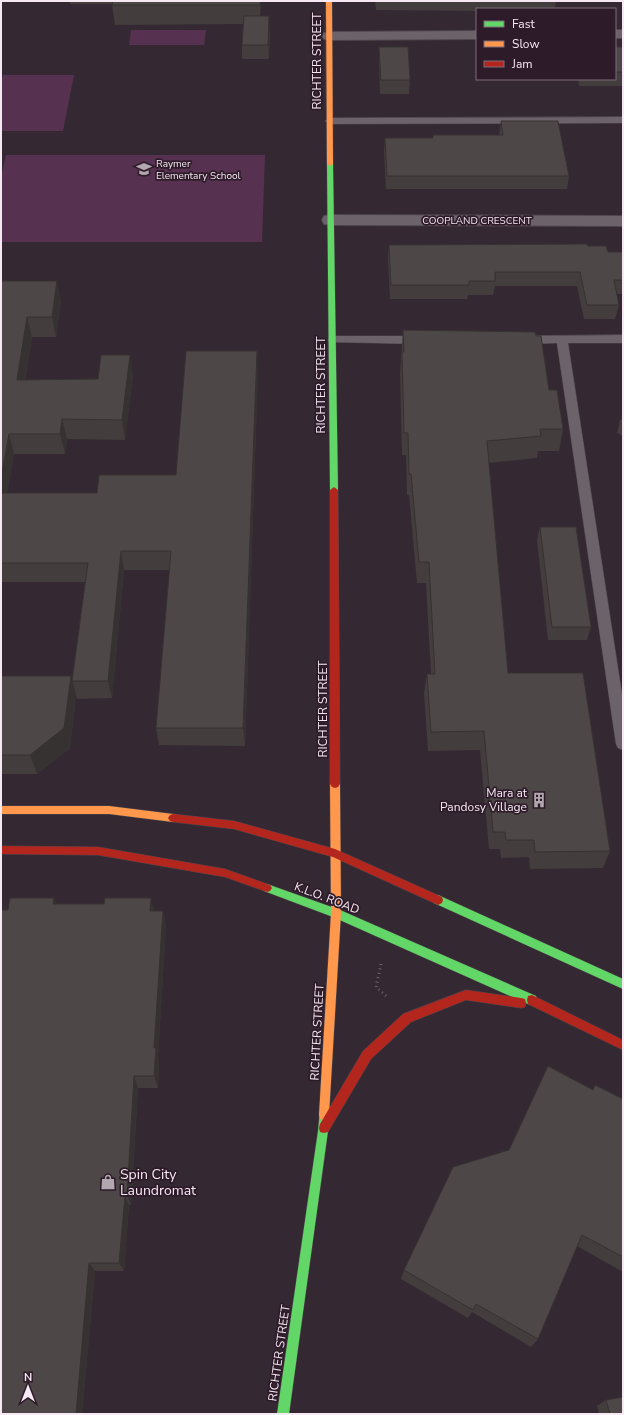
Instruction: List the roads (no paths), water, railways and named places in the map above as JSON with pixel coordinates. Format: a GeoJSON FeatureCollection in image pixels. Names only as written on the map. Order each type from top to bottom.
{"type":"FeatureCollection","features":[{"type":"Feature","properties":{"kind":"main road","name":"RICHTER STREET"},"geometry":{"type":"LineString","coordinates":[[283,1414],[323,1131],[336,913],[333,340],[330,220],[329,1]]}},
{"type":"Feature","properties":{"kind":"main road"},"geometry":{"type":"LineString","coordinates":[[1,810],[109,810],[234,825],[336,853],[623,984]]}},
{"type":"Feature","properties":{"kind":"main road","name":"K.L.O. ROAD"},"geometry":{"type":"LineString","coordinates":[[1,850],[98,851],[225,873],[336,913],[546,1006],[623,1045]]}},
{"type":"Feature","properties":{"kind":"main road"},"geometry":{"type":"LineString","coordinates":[[323,1131],[367,1056],[407,1018],[466,995],[546,1006]]}},
{"type":"Feature","properties":{"kind":"street"},"geometry":{"type":"LineString","coordinates":[[329,36],[476,35]]}},
{"type":"Feature","properties":{"kind":"street","name":"COOPLAND CRESCENT"},"geometry":{"type":"LineString","coordinates":[[330,220],[623,221]]}},
{"type":"Feature","properties":{"kind":"lane"},"geometry":{"type":"LineString","coordinates":[[330,121],[623,120]]}},
{"type":"Feature","properties":{"kind":"lane"},"geometry":{"type":"LineString","coordinates":[[333,340],[428,340]]}},
{"type":"Feature","properties":{"kind":"lane"},"geometry":{"type":"LineString","coordinates":[[514,340],[623,340]]}},
{"type":"Feature","properties":{"kind":"lane"},"geometry":{"type":"LineString","coordinates":[[562,340],[623,744]]}},
{"type":"Feature","properties":{"kind":"place","name":"Raymer Elementary School"},"geometry":{"type":"Point","coordinates":[144,169]}},
{"type":"Feature","properties":{"kind":"place","name":"Mara at Pandosy Village"},"geometry":{"type":"Point","coordinates":[539,800]}},
{"type":"Feature","properties":{"kind":"place","name":"Spin City Laundromat"},"geometry":{"type":"Point","coordinates":[108,1182]}}]}
